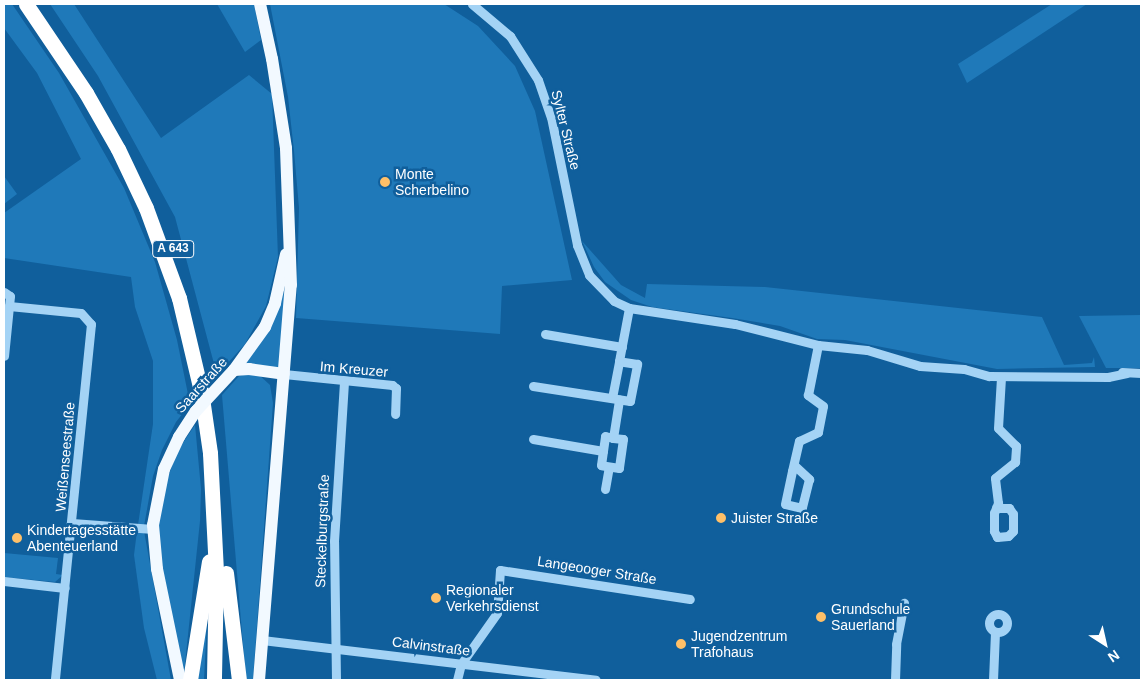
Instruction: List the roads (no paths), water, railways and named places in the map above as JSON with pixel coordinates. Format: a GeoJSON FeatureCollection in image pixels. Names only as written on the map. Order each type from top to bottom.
{"type":"FeatureCollection","features":[{"type":"Feature","properties":{"kind":"highway","name":"A 643"},"geometry":{"type":"LineString","coordinates":[[26,4],[106,128],[161,245],[187,329],[201,390],[215,523],[214,680]]}},
{"type":"Feature","properties":{"kind":"highway","name":"A 643"},"geometry":{"type":"LineString","coordinates":[[38,4],[74,55],[126,144],[155,204],[178,265],[202,344],[222,477],[226,573],[224,680]]}},
{"type":"Feature","properties":{"kind":"highway"},"geometry":{"type":"LineString","coordinates":[[190,680],[215,523]]}},
{"type":"Feature","properties":{"kind":"highway"},"geometry":{"type":"LineString","coordinates":[[226,573],[239,680]]}},
{"type":"Feature","properties":{"kind":"main road","name":"Saarstraße"},"geometry":{"type":"LineString","coordinates":[[259,680],[279,411],[291,285],[286,148],[261,4]]}},
{"type":"Feature","properties":{"kind":"main road","name":"Saarstraße"},"geometry":{"type":"LineString","coordinates":[[180,680],[157,569],[153,529],[162,476],[179,437],[196,411],[254,346],[275,303],[290,232]]}},
{"type":"Feature","properties":{"kind":"main road"},"geometry":{"type":"LineString","coordinates":[[234,370],[266,371],[284,374]]}},
{"type":"Feature","properties":{"kind":"main road"},"geometry":{"type":"LineString","coordinates":[[266,371],[277,385],[279,411]]}},
{"type":"Feature","properties":{"kind":"street","name":"Sylter Straße"},"geometry":{"type":"LineString","coordinates":[[472,4],[514,41],[538,80],[551,117],[577,245],[586,270],[596,283],[629,308],[789,335],[818,345],[867,350],[936,366],[1001,377],[1141,373]]}},
{"type":"Feature","properties":{"kind":"street"},"geometry":{"type":"LineString","coordinates":[[4,356],[9,306],[6,292]]}},
{"type":"Feature","properties":{"kind":"street","name":"Weißenseestraße"},"geometry":{"type":"LineString","coordinates":[[9,306],[81,314],[90,319],[72,523],[55,680]]}},
{"type":"Feature","properties":{"kind":"street"},"geometry":{"type":"LineString","coordinates":[[613,438],[619,361],[629,308]]}},
{"type":"Feature","properties":{"kind":"street"},"geometry":{"type":"LineString","coordinates":[[545,334],[622,347]]}},
{"type":"Feature","properties":{"kind":"street"},"geometry":{"type":"LineString","coordinates":[[794,465],[799,441],[818,432],[820,424],[823,406],[808,395],[818,345]]}},
{"type":"Feature","properties":{"kind":"street"},"geometry":{"type":"LineString","coordinates":[[533,386],[630,401],[637,364],[619,361]]}},
{"type":"Feature","properties":{"kind":"street","name":"Im Kreuzer"},"geometry":{"type":"LineString","coordinates":[[284,374],[394,386],[395,414]]}},
{"type":"Feature","properties":{"kind":"street"},"geometry":{"type":"LineString","coordinates":[[996,508],[995,478],[1015,462],[1016,454],[1016,446],[998,428],[1001,377]]}},
{"type":"Feature","properties":{"kind":"street","name":"Steckelburgstraße"},"geometry":{"type":"LineString","coordinates":[[336,680],[334,541],[344,382]]}},
{"type":"Feature","properties":{"kind":"street"},"geometry":{"type":"LineString","coordinates":[[606,436],[613,438],[623,439],[619,468],[601,466],[606,436]]}},
{"type":"Feature","properties":{"kind":"street"},"geometry":{"type":"LineString","coordinates":[[533,439],[603,451]]}},
{"type":"Feature","properties":{"kind":"street"},"geometry":{"type":"LineString","coordinates":[[605,489],[609,467]]}},
{"type":"Feature","properties":{"kind":"street"},"geometry":{"type":"LineString","coordinates":[[72,523],[153,529]]}},
{"type":"Feature","properties":{"kind":"street","name":"Langeooger Straße"},"geometry":{"type":"LineString","coordinates":[[461,664],[497,613],[500,570],[690,599]]}},
{"type":"Feature","properties":{"kind":"street"},"geometry":{"type":"LineString","coordinates":[[4,581],[65,588]]}},
{"type":"Feature","properties":{"kind":"street"},"geometry":{"type":"LineString","coordinates":[[896,680],[896,644],[904,603]]}},
{"type":"Feature","properties":{"kind":"street"},"geometry":{"type":"LineString","coordinates":[[993,680],[995,632]]}},
{"type":"Feature","properties":{"kind":"street","name":"Calvinstraße"},"geometry":{"type":"LineString","coordinates":[[262,640],[596,680]]}},
{"type":"Feature","properties":{"kind":"street"},"geometry":{"type":"LineString","coordinates":[[456,680],[461,664]]}},
{"type":"Feature","properties":{"kind":"place","name":"Monte Scherbelino"},"geometry":{"type":"Point","coordinates":[385,182]}},
{"type":"Feature","properties":{"kind":"place","name":"Juister Straße"},"geometry":{"type":"Point","coordinates":[721,518]}},
{"type":"Feature","properties":{"kind":"place","name":"Kindertagesstätte Abenteuerland"},"geometry":{"type":"Point","coordinates":[17,538]}},
{"type":"Feature","properties":{"kind":"place","name":"Regionaler Verkehrsdienst"},"geometry":{"type":"Point","coordinates":[436,598]}},
{"type":"Feature","properties":{"kind":"place","name":"Grundschule Sauerland"},"geometry":{"type":"Point","coordinates":[821,617]}},
{"type":"Feature","properties":{"kind":"place","name":"Jugendzentrum Trafohaus"},"geometry":{"type":"Point","coordinates":[681,644]}}]}
